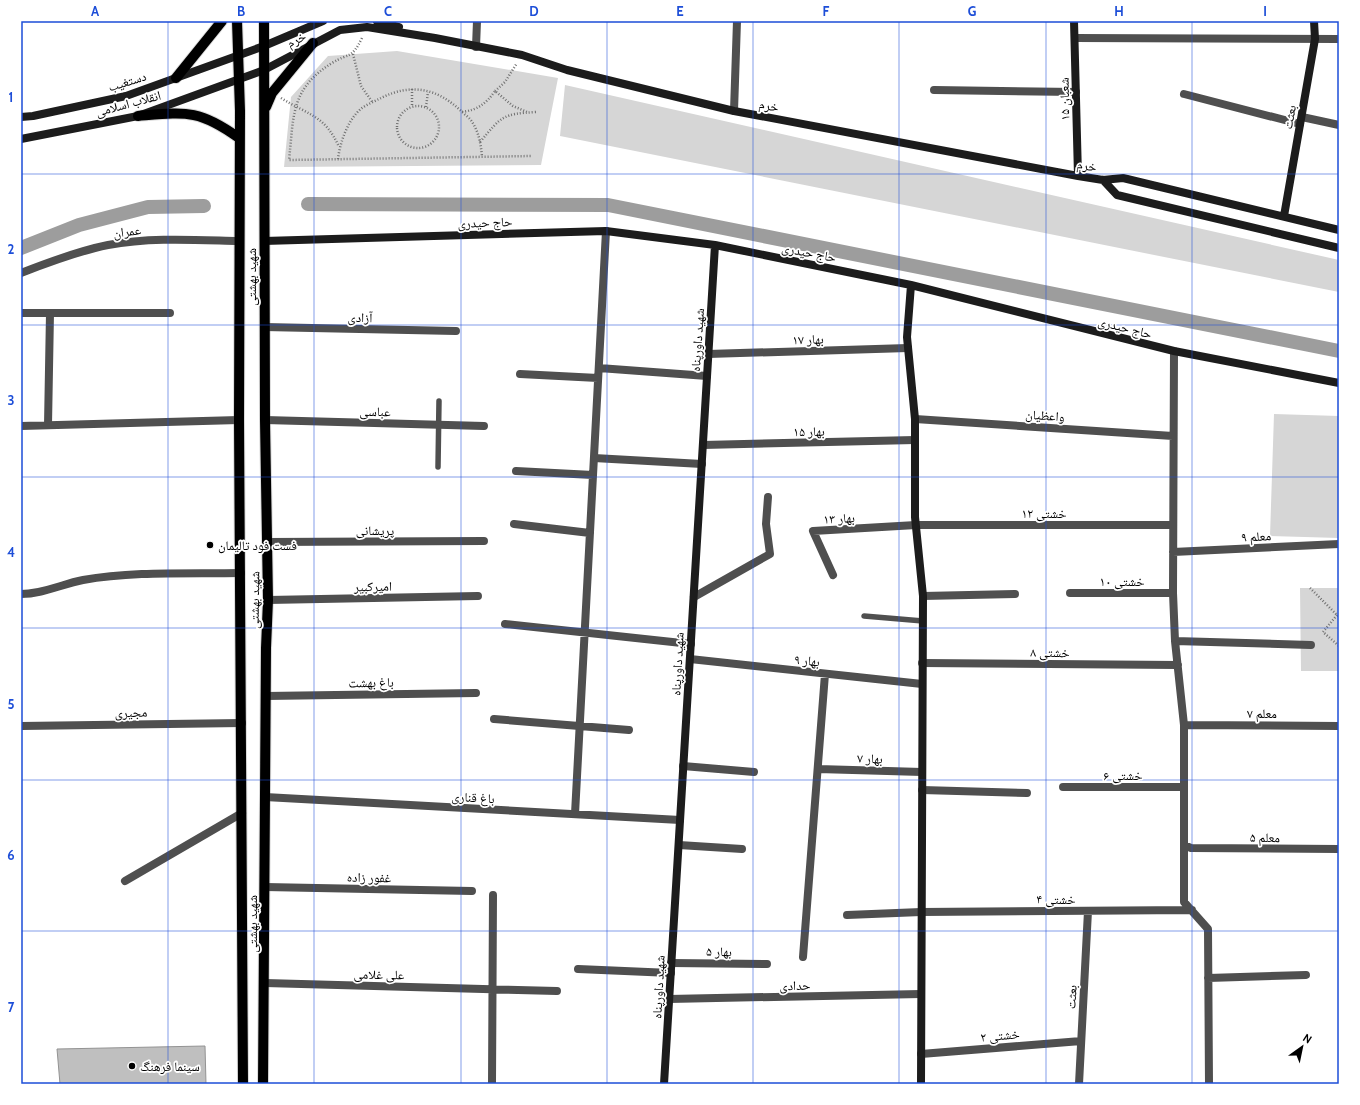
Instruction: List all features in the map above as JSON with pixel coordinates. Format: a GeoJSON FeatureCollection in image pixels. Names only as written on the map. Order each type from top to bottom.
{"type":"FeatureCollection","features":[{"type":"Feature","properties":{"kind":"main road"},"geometry":{"type":"LineString","coordinates":[[176,78],[222,21]]}},
{"type":"Feature","properties":{"kind":"main road","name":"شهید بهشتی"},"geometry":{"type":"LineString","coordinates":[[237,21],[240,138],[239,420],[243,1084]]}},
{"type":"Feature","properties":{"kind":"main road","name":"شهید بهشتی"},"geometry":{"type":"LineString","coordinates":[[264,21],[264,327],[268,600],[265,797],[264,1084]]}},
{"type":"Feature","properties":{"kind":"main road"},"geometry":{"type":"LineString","coordinates":[[265,108],[272,93],[313,43]]}},
{"type":"Feature","properties":{"kind":"main road"},"geometry":{"type":"LineString","coordinates":[[138,116],[178,113],[194,114],[210,119],[240,138]]}},
{"type":"Feature","properties":{"kind":"street","name":"خرم"},"geometry":{"type":"LineString","coordinates":[[237,55],[264,46],[323,21]]}},
{"type":"Feature","properties":{"kind":"street","name":"خرم"},"geometry":{"type":"LineString","coordinates":[[377,21],[435,38]]}},
{"type":"Feature","properties":{"kind":"street"},"geometry":{"type":"LineString","coordinates":[[476,47],[477,21]]}},
{"type":"Feature","properties":{"kind":"street"},"geometry":{"type":"LineString","coordinates":[[734,111],[737,21]]}},
{"type":"Feature","properties":{"kind":"street","name":"۱۵ شعبان"},"geometry":{"type":"LineString","coordinates":[[1074,21],[1078,176]]}},
{"type":"Feature","properties":{"kind":"street","name":"بعثت"},"geometry":{"type":"LineString","coordinates":[[1284,216],[1315,39],[1314,21]]}},
{"type":"Feature","properties":{"kind":"street","name":"خرم"},"geometry":{"type":"LineString","coordinates":[[238,79],[264,70],[340,30],[367,27],[435,38],[522,56],[567,70],[734,111],[1078,176],[1103,180],[1123,178],[1339,230]]}},
{"type":"Feature","properties":{"kind":"street"},"geometry":{"type":"LineString","coordinates":[[1075,38],[1339,39]]}},
{"type":"Feature","properties":{"kind":"street","name":"دستغیب"},"geometry":{"type":"LineString","coordinates":[[21,117],[33,116],[126,96],[237,55]]}},
{"type":"Feature","properties":{"kind":"street","name":"انقلاب اسلامی"},"geometry":{"type":"LineString","coordinates":[[21,139],[138,116],[238,79]]}},
{"type":"Feature","properties":{"kind":"street"},"geometry":{"type":"LineString","coordinates":[[934,90],[1076,92]]}},
{"type":"Feature","properties":{"kind":"street"},"geometry":{"type":"LineString","coordinates":[[1184,94],[1301,120],[1339,125]]}},
{"type":"Feature","properties":{"kind":"street","name":"خرم"},"geometry":{"type":"LineString","coordinates":[[1103,180],[1117,195],[1339,248]]}},
{"type":"Feature","properties":{"kind":"street"},"geometry":{"type":"LineString","coordinates":[[575,814],[606,231]]}},
{"type":"Feature","properties":{"kind":"street","name":"حاج حیدری"},"geometry":{"type":"LineString","coordinates":[[264,241],[606,231],[715,245],[912,285],[1174,351],[1339,383]]}},
{"type":"Feature","properties":{"kind":"street","name":"عمران"},"geometry":{"type":"LineString","coordinates":[[21,273],[60,258],[108,245],[158,239],[239,241]]}},
{"type":"Feature","properties":{"kind":"street","name":"شهید داورپناه"},"geometry":{"type":"LineString","coordinates":[[664,1084],[715,245]]}},
{"type":"Feature","properties":{"kind":"street"},"geometry":{"type":"LineString","coordinates":[[912,285],[907,336],[915,419],[916,525],[923,596],[921,1084]]}},
{"type":"Feature","properties":{"kind":"street"},"geometry":{"type":"LineString","coordinates":[[21,313],[170,313]]}},
{"type":"Feature","properties":{"kind":"street"},"geometry":{"type":"LineString","coordinates":[[48,425],[50,313]]}},
{"type":"Feature","properties":{"kind":"street","name":"آزادی"},"geometry":{"type":"LineString","coordinates":[[264,327],[456,331]]}},
{"type":"Feature","properties":{"kind":"street","name":"بهار ۱۷"},"geometry":{"type":"LineString","coordinates":[[708,354],[908,348]]}},
{"type":"Feature","properties":{"kind":"street"},"geometry":{"type":"LineString","coordinates":[[1174,351],[1173,594],[1175,641],[1184,725],[1184,787],[1187,846],[1184,902],[1208,929],[1209,1084]]}},
{"type":"Feature","properties":{"kind":"street"},"geometry":{"type":"LineString","coordinates":[[599,368],[707,376]]}},
{"type":"Feature","properties":{"kind":"street"},"geometry":{"type":"LineString","coordinates":[[520,374],[598,378]]}},
{"type":"Feature","properties":{"kind":"street","name":"واعظیان"},"geometry":{"type":"LineString","coordinates":[[915,419],[1173,436]]}},
{"type":"Feature","properties":{"kind":"street"},"geometry":{"type":"LineString","coordinates":[[21,426],[239,420]]}},
{"type":"Feature","properties":{"kind":"street","name":"عباسی"},"geometry":{"type":"LineString","coordinates":[[265,420],[484,426]]}},
{"type":"Feature","properties":{"kind":"street","name":"بهار ۱۵"},"geometry":{"type":"LineString","coordinates":[[703,445],[915,440]]}},
{"type":"Feature","properties":{"kind":"street"},"geometry":{"type":"LineString","coordinates":[[594,458],[702,464]]}},
{"type":"Feature","properties":{"kind":"street"},"geometry":{"type":"LineString","coordinates":[[516,471],[593,475]]}},
{"type":"Feature","properties":{"kind":"street"},"geometry":{"type":"LineString","coordinates":[[694,597],[770,554],[766,524],[768,496]]}},
{"type":"Feature","properties":{"kind":"street"},"geometry":{"type":"LineString","coordinates":[[514,524],[590,532]]}},
{"type":"Feature","properties":{"kind":"street","name":"خشتی ۱۲"},"geometry":{"type":"LineString","coordinates":[[916,525],[1173,525]]}},
{"type":"Feature","properties":{"kind":"street","name":"بهار ۱۳"},"geometry":{"type":"LineString","coordinates":[[833,575],[813,531],[916,525]]}},
{"type":"Feature","properties":{"kind":"street","name":"پریشانی"},"geometry":{"type":"LineString","coordinates":[[267,542],[484,541]]}},
{"type":"Feature","properties":{"kind":"street","name":"معلم ۹"},"geometry":{"type":"LineString","coordinates":[[1173,552],[1339,544]]}},
{"type":"Feature","properties":{"kind":"street"},"geometry":{"type":"LineString","coordinates":[[21,594],[33,594],[82,580],[127,575],[241,573]]}},
{"type":"Feature","properties":{"kind":"street","name":"خشتی ۱۰"},"geometry":{"type":"LineString","coordinates":[[1070,593],[1173,594]]}},
{"type":"Feature","properties":{"kind":"street"},"geometry":{"type":"LineString","coordinates":[[923,596],[1015,594]]}},
{"type":"Feature","properties":{"kind":"street","name":"امیرکبیر"},"geometry":{"type":"LineString","coordinates":[[268,600],[478,596]]}},
{"type":"Feature","properties":{"kind":"street"},"geometry":{"type":"LineString","coordinates":[[505,624],[691,644]]}},
{"type":"Feature","properties":{"kind":"street"},"geometry":{"type":"LineString","coordinates":[[1175,641],[1311,645]]}},
{"type":"Feature","properties":{"kind":"street","name":"بهار ۹"},"geometry":{"type":"LineString","coordinates":[[690,659],[922,684]]}},
{"type":"Feature","properties":{"kind":"street","name":"خشتی ۸"},"geometry":{"type":"LineString","coordinates":[[922,663],[1178,665]]}},
{"type":"Feature","properties":{"kind":"street"},"geometry":{"type":"LineString","coordinates":[[803,957],[825,674]]}},
{"type":"Feature","properties":{"kind":"street","name":"باغ بهشت"},"geometry":{"type":"LineString","coordinates":[[266,696],[476,693]]}},
{"type":"Feature","properties":{"kind":"street"},"geometry":{"type":"LineString","coordinates":[[494,719],[629,730]]}},
{"type":"Feature","properties":{"kind":"street","name":"مجیری"},"geometry":{"type":"LineString","coordinates":[[21,726],[242,723]]}},
{"type":"Feature","properties":{"kind":"street","name":"معلم ۷"},"geometry":{"type":"LineString","coordinates":[[1184,725],[1339,726]]}},
{"type":"Feature","properties":{"kind":"street"},"geometry":{"type":"LineString","coordinates":[[683,766],[754,772]]}},
{"type":"Feature","properties":{"kind":"street","name":"بهار ۷"},"geometry":{"type":"LineString","coordinates":[[818,768],[922,772]]}},
{"type":"Feature","properties":{"kind":"street","name":"خشتی ۶"},"geometry":{"type":"LineString","coordinates":[[1063,787],[1184,787]]}},
{"type":"Feature","properties":{"kind":"street"},"geometry":{"type":"LineString","coordinates":[[922,790],[1027,793]]}},
{"type":"Feature","properties":{"kind":"street","name":"باغ قناری"},"geometry":{"type":"LineString","coordinates":[[265,797],[680,820]]}},
{"type":"Feature","properties":{"kind":"street"},"geometry":{"type":"LineString","coordinates":[[125,881],[242,813]]}},
{"type":"Feature","properties":{"kind":"street"},"geometry":{"type":"LineString","coordinates":[[678,845],[742,849]]}},
{"type":"Feature","properties":{"kind":"street","name":"معلم ۵"},"geometry":{"type":"LineString","coordinates":[[1187,846],[1339,850]]}},
{"type":"Feature","properties":{"kind":"street","name":"غفور زاده"},"geometry":{"type":"LineString","coordinates":[[265,887],[472,891]]}},
{"type":"Feature","properties":{"kind":"street"},"geometry":{"type":"LineString","coordinates":[[492,1084],[493,895]]}},
{"type":"Feature","properties":{"kind":"street","name":"خشتی ۴"},"geometry":{"type":"LineString","coordinates":[[922,912],[1192,910]]}},
{"type":"Feature","properties":{"kind":"street","name":"بعثت"},"geometry":{"type":"LineString","coordinates":[[1078,1084],[1088,911]]}},
{"type":"Feature","properties":{"kind":"street"},"geometry":{"type":"LineString","coordinates":[[847,915],[922,912]]}},
{"type":"Feature","properties":{"kind":"street","name":"بهار ۵"},"geometry":{"type":"LineString","coordinates":[[671,963],[767,964]]}},
{"type":"Feature","properties":{"kind":"street"},"geometry":{"type":"LineString","coordinates":[[578,969],[671,973]]}},
{"type":"Feature","properties":{"kind":"street"},"geometry":{"type":"LineString","coordinates":[[1208,978],[1306,975]]}},
{"type":"Feature","properties":{"kind":"street","name":"علی غلامی"},"geometry":{"type":"LineString","coordinates":[[265,983],[493,988],[557,991]]}},
{"type":"Feature","properties":{"kind":"street","name":"حدادی"},"geometry":{"type":"LineString","coordinates":[[669,999],[921,994]]}},
{"type":"Feature","properties":{"kind":"street","name":"خشتی ۲"},"geometry":{"type":"LineString","coordinates":[[921,1054],[1081,1041]]}},
{"type":"Feature","properties":{"kind":"lane"},"geometry":{"type":"LineString","coordinates":[[438,467],[439,402]]}},
{"type":"Feature","properties":{"kind":"lane"},"geometry":{"type":"LineString","coordinates":[[864,616],[923,621]]}},
{"type":"Feature","properties":{"kind":"path"},"geometry":{"type":"LineString","coordinates":[[367,27],[353,54],[333,63],[307,83],[295,107],[289,160],[532,156]]}},
{"type":"Feature","properties":{"kind":"path"},"geometry":{"type":"LineString","coordinates":[[353,54],[361,86],[373,103]]}},
{"type":"Feature","properties":{"kind":"path"},"geometry":{"type":"LineString","coordinates":[[462,112],[474,110],[488,101],[495,91],[505,82],[522,56]]}},
{"type":"Feature","properties":{"kind":"path"},"geometry":{"type":"LineString","coordinates":[[412,88],[412,106]]}},
{"type":"Feature","properties":{"kind":"path"},"geometry":{"type":"LineString","coordinates":[[338,159],[340,148],[351,121],[362,108],[396,90],[412,88],[428,92],[452,102],[472,122],[480,142],[482,157]]}},
{"type":"Feature","properties":{"kind":"path"},"geometry":{"type":"LineString","coordinates":[[495,91],[513,106],[527,112]]}},
{"type":"Feature","properties":{"kind":"path"},"geometry":{"type":"LineString","coordinates":[[426,107],[428,92]]}},
{"type":"Feature","properties":{"kind":"path"},"geometry":{"type":"LineString","coordinates":[[272,93],[295,107],[310,112],[323,122],[334,134],[340,148]]}},
{"type":"Feature","properties":{"kind":"path"},"geometry":{"type":"LineString","coordinates":[[412,106],[426,107],[436,116],[439,122],[438,135],[429,145],[416,148],[403,141],[397,128],[401,115],[412,106]]}},
{"type":"Feature","properties":{"kind":"path"},"geometry":{"type":"LineString","coordinates":[[480,142],[495,124],[509,114],[536,112]]}},
{"type":"Feature","properties":{"kind":"path"},"geometry":{"type":"LineString","coordinates":[[1310,588],[1338,616],[1323,632],[1339,646]]}},
{"type":"Feature","properties":{"kind":"shaded area"},"geometry":{"type":"Polygon","coordinates":[[[397,51],[558,78],[541,165],[284,167],[291,97],[328,56],[397,51]]]}},
{"type":"Feature","properties":{"kind":"shaded area"},"geometry":{"type":"Polygon","coordinates":[[[565,85],[1339,260],[1339,292],[560,136],[565,85]]]}},
{"type":"Feature","properties":{"kind":"shaded area"},"geometry":{"type":"Polygon","coordinates":[[[1274,414],[1339,416],[1339,538],[1270,536],[1274,414]]]}},
{"type":"Feature","properties":{"kind":"shaded area"},"geometry":{"type":"Polygon","coordinates":[[[1300,588],[1339,588],[1339,671],[1301,671],[1300,588]]]}},
{"type":"Feature","properties":{"kind":"building","name":"سینما فرهنگ"},"geometry":{"type":"Polygon","coordinates":[[[205,1046],[206,1084],[60,1084],[57,1049],[205,1046]]]}},
{"type":"Feature","properties":{"kind":"waterway"},"geometry":{"type":"LineString","coordinates":[[308,204],[608,205],[1339,351]]}},
{"type":"Feature","properties":{"kind":"waterway"},"geometry":{"type":"LineString","coordinates":[[21,248],[79,225],[148,207],[204,206]]}},
{"type":"Feature","properties":{"kind":"place","name":"فست فود تالیمان"},"geometry":{"type":"Point","coordinates":[210,545]}},
{"type":"Feature","properties":{"kind":"place","name":"سینما فرهنگ"},"geometry":{"type":"Point","coordinates":[132,1066]}}]}
